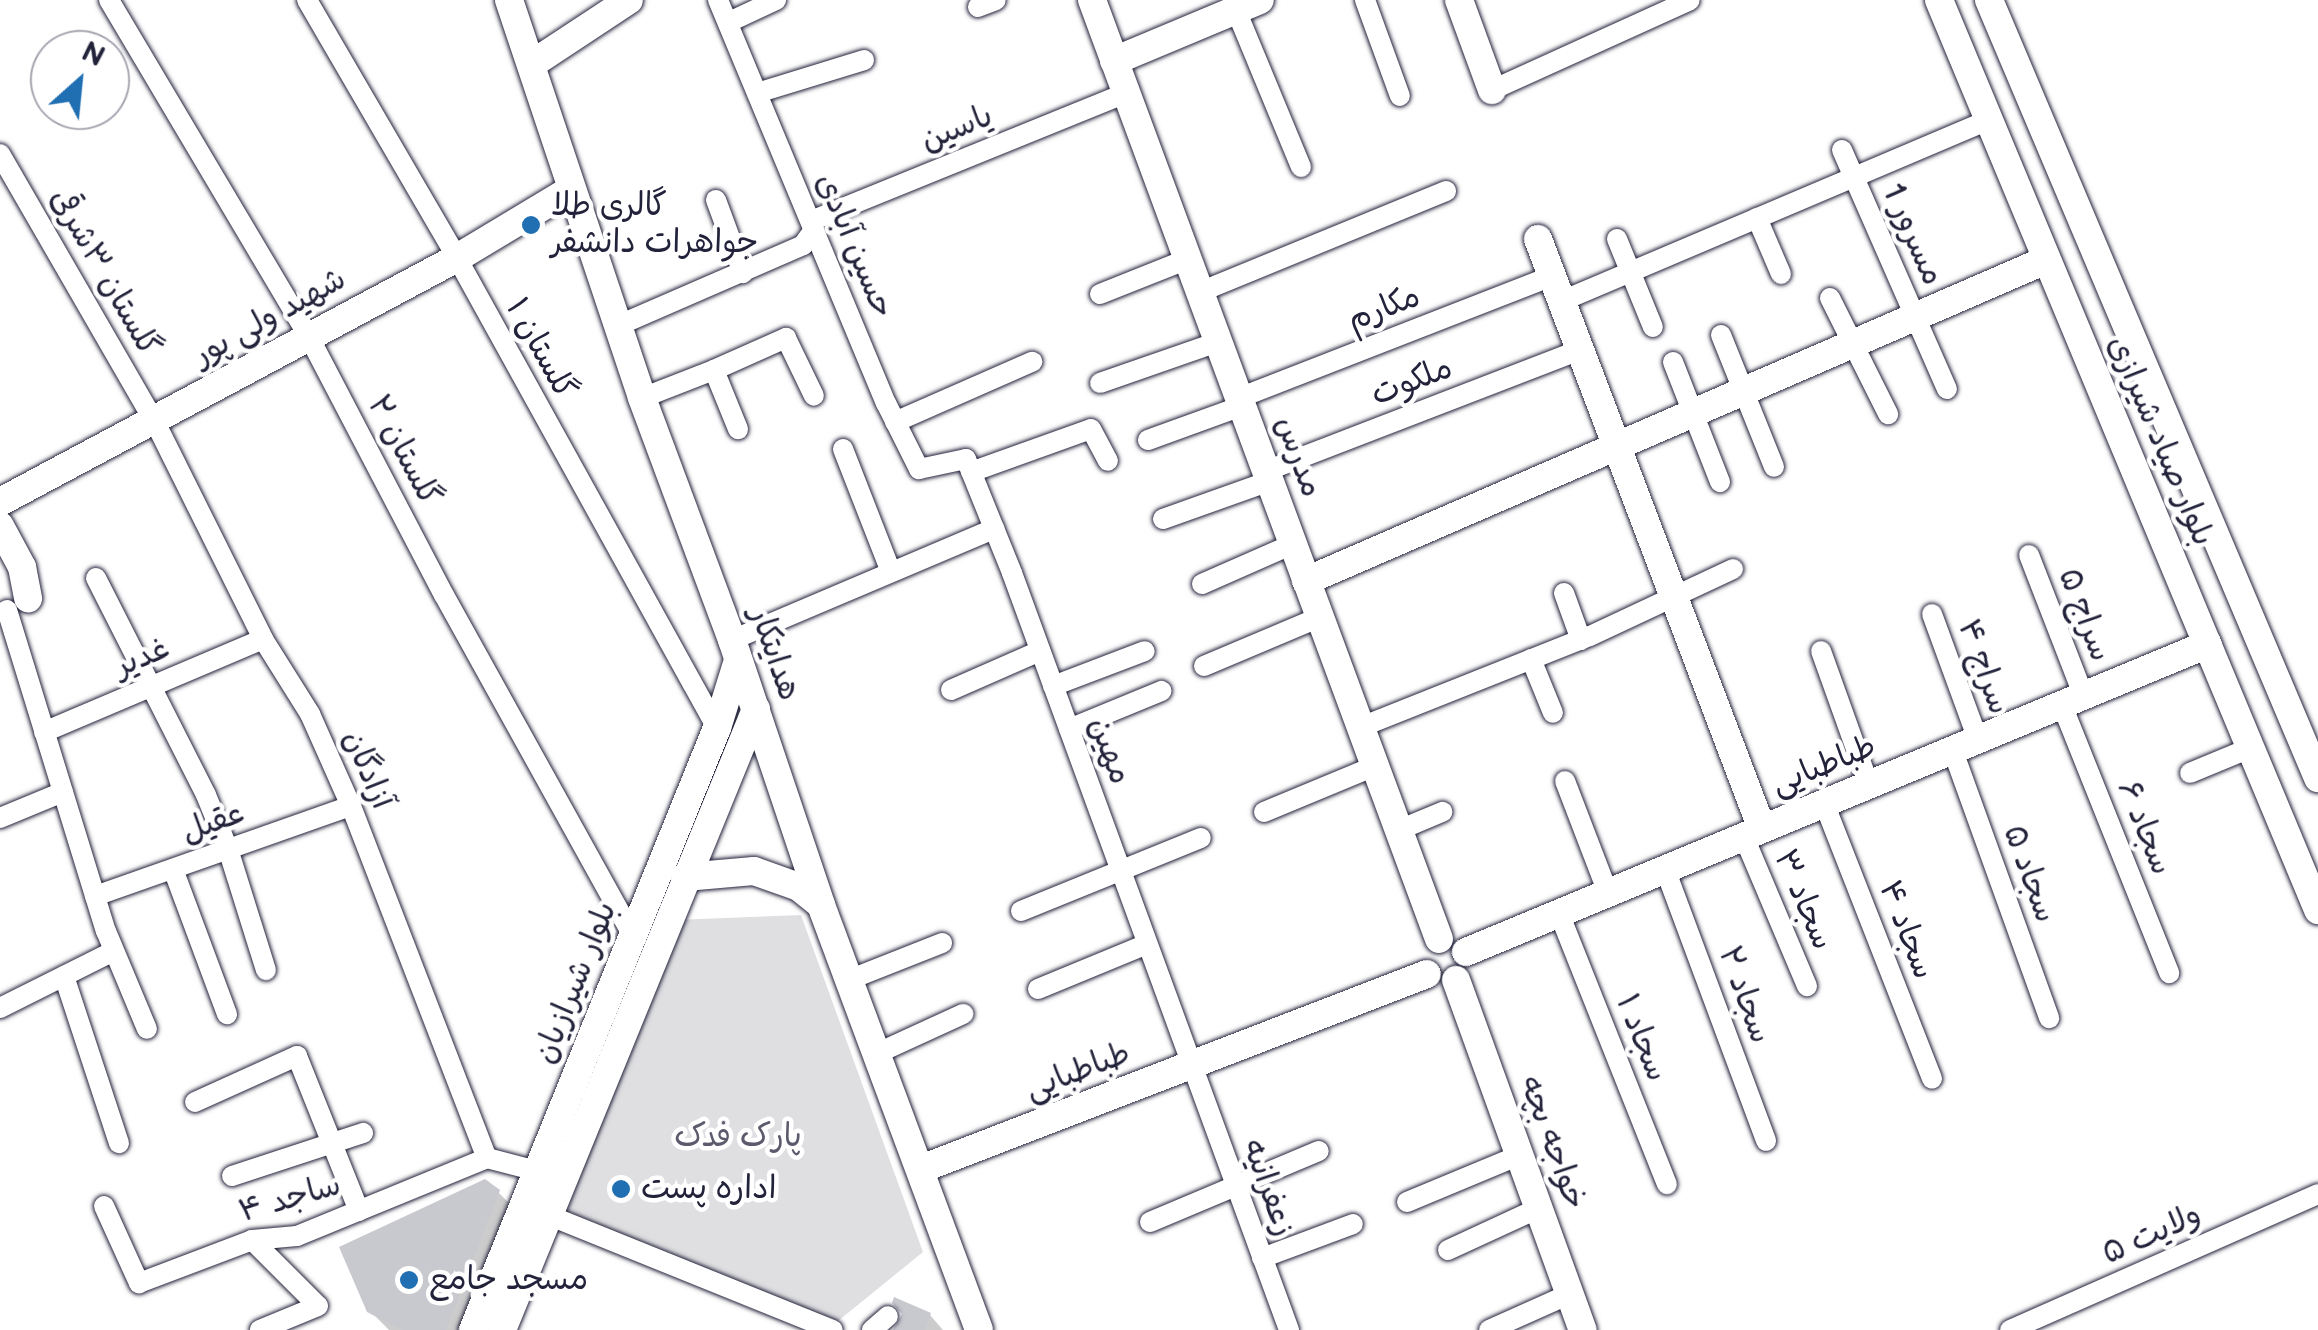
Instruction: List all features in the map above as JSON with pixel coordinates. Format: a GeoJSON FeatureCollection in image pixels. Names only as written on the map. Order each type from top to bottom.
{"type":"FeatureCollection","features":[{"type":"Feature","properties":{"kind":"street","name":"گلستان ۲"},"geometry":{"type":"LineString","coordinates":[[109,0],[308,336],[444,595],[633,936]]}},
{"type":"Feature","properties":{"kind":"street","name":"گلستان ۱"},"geometry":{"type":"LineString","coordinates":[[308,0],[457,258],[717,728]]}},
{"type":"Feature","properties":{"kind":"street","name":"هدایتکار"},"geometry":{"type":"LineString","coordinates":[[509,0],[642,398],[735,650],[822,905],[980,1330]]}},
{"type":"Feature","properties":{"kind":"street"},"geometry":{"type":"LineString","coordinates":[[532,64],[629,0]]}},
{"type":"Feature","properties":{"kind":"street","name":"حسین آبادی"},"geometry":{"type":"LineString","coordinates":[[718,0],[895,422],[919,469],[968,465]]}},
{"type":"Feature","properties":{"kind":"street"},"geometry":{"type":"LineString","coordinates":[[729,22],[776,0]]}},
{"type":"Feature","properties":{"kind":"street","name":"مدرس"},"geometry":{"type":"LineString","coordinates":[[1092,0],[1439,939]]}},
{"type":"Feature","properties":{"kind":"street"},"geometry":{"type":"LineString","coordinates":[[1365,0],[1400,96]]}},
{"type":"Feature","properties":{"kind":"street"},"geometry":{"type":"LineString","coordinates":[[1459,0],[1492,90],[1690,0]]}},
{"type":"Feature","properties":{"kind":"street","name":"بلوار صیاد شیرازی"},"geometry":{"type":"LineString","coordinates":[[1939,0],[2318,910]]}},
{"type":"Feature","properties":{"kind":"street","name":"بلوار صیاد شیرازی"},"geometry":{"type":"LineString","coordinates":[[1989,0],[2318,778]]}},
{"type":"Feature","properties":{"kind":"street"},"geometry":{"type":"LineString","coordinates":[[1114,61],[1248,5],[1300,167]]}},
{"type":"Feature","properties":{"kind":"street"},"geometry":{"type":"LineString","coordinates":[[758,93],[864,60]]}},
{"type":"Feature","properties":{"kind":"street","name":"یاسین"},"geometry":{"type":"LineString","coordinates":[[617,326],[803,244],[812,226],[1126,92]]}},
{"type":"Feature","properties":{"kind":"street","name":"مکارم"},"geometry":{"type":"LineString","coordinates":[[1148,440],[1240,402],[1557,288],[1630,272],[1988,120]]}},
{"type":"Feature","properties":{"kind":"street","name":"مسرور 1"},"geometry":{"type":"LineString","coordinates":[[1842,150],[1947,389]]}},
{"type":"Feature","properties":{"kind":"street","name":"گلستان ۳شرقی"},"geometry":{"type":"LineString","coordinates":[[0,154],[155,422]]}},
{"type":"Feature","properties":{"kind":"street","name":"شهید ولی پور"},"geometry":{"type":"LineString","coordinates":[[0,502],[457,258],[570,190]]}},
{"type":"Feature","properties":{"kind":"street"},"geometry":{"type":"LineString","coordinates":[[1200,292],[1446,190]]}},
{"type":"Feature","properties":{"kind":"street"},"geometry":{"type":"LineString","coordinates":[[716,200],[743,273]]}},
{"type":"Feature","properties":{"kind":"street"},"geometry":{"type":"LineString","coordinates":[[1757,218],[1782,274]]}},
{"type":"Feature","properties":{"kind":"street"},"geometry":{"type":"LineString","coordinates":[[1617,239],[1653,327]]}},
{"type":"Feature","properties":{"kind":"street"},"geometry":{"type":"LineString","coordinates":[[1538,240],[1672,594],[1753,833]]}},
{"type":"Feature","properties":{"kind":"street"},"geometry":{"type":"LineString","coordinates":[[1100,294],[1188,259]]}},
{"type":"Feature","properties":{"kind":"street"},"geometry":{"type":"LineString","coordinates":[[1306,581],[2046,260]]}},
{"type":"Feature","properties":{"kind":"street"},"geometry":{"type":"LineString","coordinates":[[1830,298],[1888,414]]}},
{"type":"Feature","properties":{"kind":"street"},"geometry":{"type":"LineString","coordinates":[[1722,335],[1774,467]]}},
{"type":"Feature","properties":{"kind":"street"},"geometry":{"type":"LineString","coordinates":[[642,398],[786,338],[814,396]]}},
{"type":"Feature","properties":{"kind":"street"},"geometry":{"type":"LineString","coordinates":[[1100,383],[1218,342]]}},
{"type":"Feature","properties":{"kind":"street","name":"ملکوت"},"geometry":{"type":"LineString","coordinates":[[1163,520],[1580,350]]}},
{"type":"Feature","properties":{"kind":"street"},"geometry":{"type":"LineString","coordinates":[[895,422],[1032,362]]}},
{"type":"Feature","properties":{"kind":"street"},"geometry":{"type":"LineString","coordinates":[[1673,362],[1720,482]]}},
{"type":"Feature","properties":{"kind":"street"},"geometry":{"type":"LineString","coordinates":[[714,370],[738,429]]}},
{"type":"Feature","properties":{"kind":"street","name":"آزادگان"},"geometry":{"type":"LineString","coordinates":[[155,422],[263,639],[310,714],[352,806],[487,1158]]}},
{"type":"Feature","properties":{"kind":"street"},"geometry":{"type":"LineString","coordinates":[[968,465],[1091,429],[1108,460]]}},
{"type":"Feature","properties":{"kind":"street"},"geometry":{"type":"LineString","coordinates":[[843,449],[891,572]]}},
{"type":"Feature","properties":{"kind":"street","name":"مهین"},"geometry":{"type":"LineString","coordinates":[[968,465],[1191,1066]]}},
{"type":"Feature","properties":{"kind":"street"},"geometry":{"type":"LineString","coordinates":[[0,526],[22,568],[11,607],[44,732],[114,951],[147,1028]]}},
{"type":"Feature","properties":{"kind":"street"},"geometry":{"type":"LineString","coordinates":[[735,650],[891,572],[994,529]]}},
{"type":"Feature","properties":{"kind":"street"},"geometry":{"type":"LineString","coordinates":[[1202,584],[1293,544]]}},
{"type":"Feature","properties":{"kind":"street","name":"سراج ۵"},"geometry":{"type":"LineString","coordinates":[[2029,555],[2073,701]]}},
{"type":"Feature","properties":{"kind":"street"},"geometry":{"type":"LineString","coordinates":[[1361,727],[1581,640],[1672,594],[1733,569]]}},
{"type":"Feature","properties":{"kind":"street"},"geometry":{"type":"LineString","coordinates":[[96,578],[228,848],[266,970]]}},
{"type":"Feature","properties":{"kind":"street"},"geometry":{"type":"LineString","coordinates":[[1564,593],[1581,640]]}},
{"type":"Feature","properties":{"kind":"street","name":"سراج ۴"},"geometry":{"type":"LineString","coordinates":[[1932,614],[1966,745]]}},
{"type":"Feature","properties":{"kind":"street"},"geometry":{"type":"LineString","coordinates":[[1204,666],[1320,617]]}},
{"type":"Feature","properties":{"kind":"street","name":"غدیر"},"geometry":{"type":"LineString","coordinates":[[44,732],[263,639]]}},
{"type":"Feature","properties":{"kind":"street","name":"طباطبایی"},"geometry":{"type":"LineString","coordinates":[[1466,952],[2208,644]]}},
{"type":"Feature","properties":{"kind":"street","name":"بلوار شیرازیان"},"geometry":{"type":"LineString","coordinates":[[474,1330],[717,728],[735,650]]}},
{"type":"Feature","properties":{"kind":"street"},"geometry":{"type":"LineString","coordinates":[[951,690],[1040,651]]}},
{"type":"Feature","properties":{"kind":"street"},"geometry":{"type":"LineString","coordinates":[[1053,686],[1145,651]]}},
{"type":"Feature","properties":{"kind":"street"},"geometry":{"type":"LineString","coordinates":[[1821,651],[1868,785]]}},
{"type":"Feature","properties":{"kind":"street"},"geometry":{"type":"LineString","coordinates":[[1531,659],[1553,714]]}},
{"type":"Feature","properties":{"kind":"street"},"geometry":{"type":"LineString","coordinates":[[1069,729],[1161,691]]}},
{"type":"Feature","properties":{"kind":"street","name":"سجاد ۶"},"geometry":{"type":"LineString","coordinates":[[2073,701],[2170,973]]}},
{"type":"Feature","properties":{"kind":"street","name":"بلوار شیرازیان"},"geometry":{"type":"LineString","coordinates":[[502,1330],[756,710]]}},
{"type":"Feature","properties":{"kind":"street"},"geometry":{"type":"LineString","coordinates":[[717,728],[745,740]]}},
{"type":"Feature","properties":{"kind":"street","name":"سجاد ۵"},"geometry":{"type":"LineString","coordinates":[[1966,745],[2049,1018]]}},
{"type":"Feature","properties":{"kind":"street"},"geometry":{"type":"LineString","coordinates":[[2190,774],[2250,748]]}},
{"type":"Feature","properties":{"kind":"street"},"geometry":{"type":"LineString","coordinates":[[1264,812],[1375,766]]}},
{"type":"Feature","properties":{"kind":"street"},"geometry":{"type":"LineString","coordinates":[[1565,781],[1608,893]]}},
{"type":"Feature","properties":{"kind":"street"},"geometry":{"type":"LineString","coordinates":[[0,818],[63,792]]}},
{"type":"Feature","properties":{"kind":"street","name":"سجاد ۴"},"geometry":{"type":"LineString","coordinates":[[1824,804],[1932,1079]]}},
{"type":"Feature","properties":{"kind":"street","name":"عقیل"},"geometry":{"type":"LineString","coordinates":[[95,896],[352,806]]}},
{"type":"Feature","properties":{"kind":"street"},"geometry":{"type":"LineString","coordinates":[[1398,830],[1442,812]]}},
{"type":"Feature","properties":{"kind":"street","name":"سجاد ۳"},"geometry":{"type":"LineString","coordinates":[[1753,833],[1806,986]]}},
{"type":"Feature","properties":{"kind":"street"},"geometry":{"type":"LineString","coordinates":[[1021,911],[1201,838]]}},
{"type":"Feature","properties":{"kind":"street"},"geometry":{"type":"LineString","coordinates":[[173,869],[227,1014]]}},
{"type":"Feature","properties":{"kind":"street","name":"سجاد ۲"},"geometry":{"type":"LineString","coordinates":[[1665,869],[1766,1141]]}},
{"type":"Feature","properties":{"kind":"street"},"geometry":{"type":"LineString","coordinates":[[685,877],[754,872],[799,887],[822,905]]}},
{"type":"Feature","properties":{"kind":"street","name":"سجاد ۱"},"geometry":{"type":"LineString","coordinates":[[1560,913],[1666,1184]]}},
{"type":"Feature","properties":{"kind":"street"},"geometry":{"type":"LineString","coordinates":[[1439,939],[1459,943],[1466,952],[1468,963],[1456,980],[1446,983],[1427,974],[1424,954],[1439,939]]}},
{"type":"Feature","properties":{"kind":"street"},"geometry":{"type":"LineString","coordinates":[[851,979],[942,943]]}},
{"type":"Feature","properties":{"kind":"street"},"geometry":{"type":"LineString","coordinates":[[1038,989],[1146,944]]}},
{"type":"Feature","properties":{"kind":"street"},"geometry":{"type":"LineString","coordinates":[[0,1008],[114,951]]}},
{"type":"Feature","properties":{"kind":"street","name":"طباطبایی"},"geometry":{"type":"LineString","coordinates":[[921,1169],[1427,974]]}},
{"type":"Feature","properties":{"kind":"street"},"geometry":{"type":"LineString","coordinates":[[64,976],[119,1142]]}},
{"type":"Feature","properties":{"kind":"street","name":"خواجه بچه"},"geometry":{"type":"LineString","coordinates":[[1456,980],[1583,1330]]}},
{"type":"Feature","properties":{"kind":"street"},"geometry":{"type":"LineString","coordinates":[[878,1053],[963,1014]]}},
{"type":"Feature","properties":{"kind":"street"},"geometry":{"type":"LineString","coordinates":[[194,1102],[297,1056],[360,1211]]}},
{"type":"Feature","properties":{"kind":"street","name":"زعفرانیه"},"geometry":{"type":"LineString","coordinates":[[1191,1066],[1288,1330]]}},
{"type":"Feature","properties":{"kind":"street"},"geometry":{"type":"LineString","coordinates":[[232,1176],[362,1133]]}},
{"type":"Feature","properties":{"kind":"street"},"geometry":{"type":"LineString","coordinates":[[1150,1222],[1319,1151]]}},
{"type":"Feature","properties":{"kind":"street"},"geometry":{"type":"LineString","coordinates":[[1408,1202],[1520,1155]]}},
{"type":"Feature","properties":{"kind":"street"},"geometry":{"type":"LineString","coordinates":[[487,1158],[538,1171]]}},
{"type":"Feature","properties":{"kind":"street","name":"ساجد ۴"},"geometry":{"type":"LineString","coordinates":[[104,1206],[139,1282],[252,1240],[297,1236],[487,1158]]}},
{"type":"Feature","properties":{"kind":"street","name":"ولایت ۵"},"geometry":{"type":"LineString","coordinates":[[2010,1330],[2318,1194]]}},
{"type":"Feature","properties":{"kind":"street"},"geometry":{"type":"LineString","coordinates":[[1448,1250],[1539,1208]]}},
{"type":"Feature","properties":{"kind":"street"},"geometry":{"type":"LineString","coordinates":[[548,1214],[834,1330]]}},
{"type":"Feature","properties":{"kind":"street"},"geometry":{"type":"LineString","coordinates":[[1262,1258],[1353,1224]]}},
{"type":"Feature","properties":{"kind":"street"},"geometry":{"type":"LineString","coordinates":[[252,1240],[318,1306],[260,1330]]}},
{"type":"Feature","properties":{"kind":"street"},"geometry":{"type":"LineString","coordinates":[[1489,1330],[1570,1294]]}},
{"type":"Feature","properties":{"kind":"green space","name":"پارک فدک"},"geometry":{"type":"Polygon","coordinates":[[[801,915],[923,1252],[838,1321],[564,1212],[674,920],[801,915]]]}},
{"type":"Feature","properties":{"kind":"building","name":"مسجد جامع"},"geometry":{"type":"Polygon","coordinates":[[[485,1179],[500,1190],[446,1330],[402,1330],[367,1312],[339,1247],[485,1179]]]}},
{"type":"Feature","properties":{"kind":"building"},"geometry":{"type":"Polygon","coordinates":[[[894,1297],[931,1313],[925,1330],[893,1330],[902,1314],[892,1303],[894,1297]]]}},
{"type":"Feature","properties":{"kind":"place","name":"گالری طلا جواهرات دانشفر"},"geometry":{"type":"Point","coordinates":[531,225]}},
{"type":"Feature","properties":{"kind":"place","name":"اداره پست"},"geometry":{"type":"Point","coordinates":[621,1189]}},
{"type":"Feature","properties":{"kind":"place","name":"مسجد جامع"},"geometry":{"type":"Point","coordinates":[409,1280]}}]}
